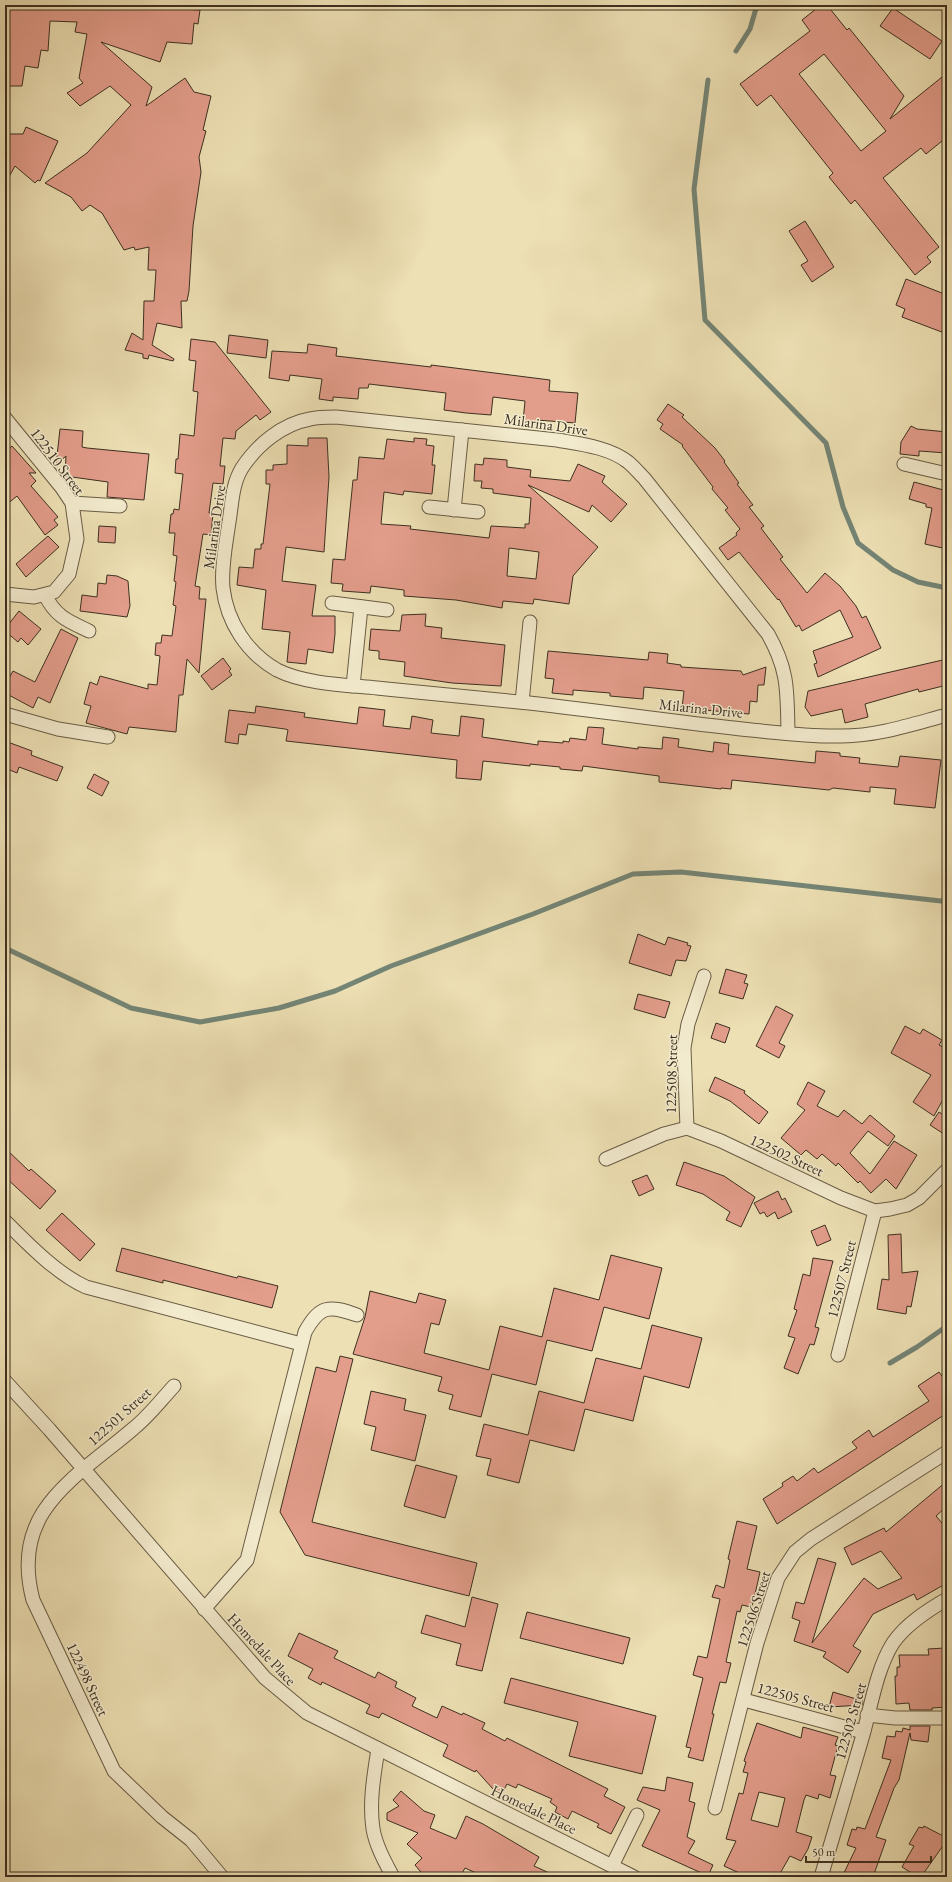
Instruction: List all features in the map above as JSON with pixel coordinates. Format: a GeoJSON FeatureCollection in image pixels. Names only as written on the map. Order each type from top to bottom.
{"type":"FeatureCollection","features":[{"type":"Feature","properties":{"kind":"street","name":"Milarina Drive"},"geometry":{"type":"LineString","coordinates":[[788,733],[787,681],[778,651],[768,634],[644,478],[628,462],[611,453],[589,446],[462,430],[336,417],[310,418],[291,425],[273,435],[250,458],[241,470],[234,486],[225,550],[223,586],[233,622],[243,640],[260,659],[278,670],[297,678],[353,686],[522,702],[709,726],[788,733],[822,736],[862,735],[947,715]]}},
{"type":"Feature","properties":{"kind":"street","name":"122510 Street"},"geometry":{"type":"LineString","coordinates":[[5,418],[62,488],[72,503],[77,539],[69,574],[54,592],[34,597],[5,594]]}},
{"type":"Feature","properties":{"kind":"street"},"geometry":{"type":"LineString","coordinates":[[454,510],[462,430]]}},
{"type":"Feature","properties":{"kind":"street"},"geometry":{"type":"LineString","coordinates":[[904,464],[947,474]]}},
{"type":"Feature","properties":{"kind":"street"},"geometry":{"type":"LineString","coordinates":[[72,503],[120,506]]}},
{"type":"Feature","properties":{"kind":"street"},"geometry":{"type":"LineString","coordinates":[[429,507],[478,512]]}},
{"type":"Feature","properties":{"kind":"street"},"geometry":{"type":"LineString","coordinates":[[45,595],[50,604],[61,617],[89,631]]}},
{"type":"Feature","properties":{"kind":"street"},"geometry":{"type":"LineString","coordinates":[[332,603],[387,610]]}},
{"type":"Feature","properties":{"kind":"street"},"geometry":{"type":"LineString","coordinates":[[353,686],[361,607]]}},
{"type":"Feature","properties":{"kind":"street"},"geometry":{"type":"LineString","coordinates":[[522,702],[530,622]]}},
{"type":"Feature","properties":{"kind":"street"},"geometry":{"type":"LineString","coordinates":[[5,714],[58,729],[108,738]]}},
{"type":"Feature","properties":{"kind":"street","name":"122508 Street"},"geometry":{"type":"LineString","coordinates":[[687,1128],[684,1048],[688,1024],[704,976]]}},
{"type":"Feature","properties":{"kind":"street"},"geometry":{"type":"LineString","coordinates":[[606,1159],[664,1134],[687,1128]]}},
{"type":"Feature","properties":{"kind":"street","name":"122502 Street"},"geometry":{"type":"LineString","coordinates":[[687,1128],[721,1141],[841,1198],[875,1210],[890,1209],[907,1205],[919,1198],[947,1170]]}},
{"type":"Feature","properties":{"kind":"street","name":"122507 Street"},"geometry":{"type":"LineString","coordinates":[[838,1355],[875,1210]]}},
{"type":"Feature","properties":{"kind":"street"},"geometry":{"type":"LineString","coordinates":[[5,1221],[23,1239],[69,1278],[86,1287],[301,1344]]}},
{"type":"Feature","properties":{"kind":"street"},"geometry":{"type":"LineString","coordinates":[[204,1609],[247,1560],[301,1344],[312,1320],[328,1308],[338,1308],[357,1315]]}},
{"type":"Feature","properties":{"kind":"street","name":"Homedale Place"},"geometry":{"type":"LineString","coordinates":[[5,1381],[265,1678],[307,1714],[634,1877]]}},
{"type":"Feature","properties":{"kind":"street","name":"122501 Street"},"geometry":{"type":"LineString","coordinates":[[83,1469],[136,1427],[174,1386]]}},
{"type":"Feature","properties":{"kind":"street","name":"122506 Street"},"geometry":{"type":"LineString","coordinates":[[715,1808],[758,1643],[773,1592],[784,1565],[795,1552],[811,1539],[947,1452]]}},
{"type":"Feature","properties":{"kind":"street","name":"122498 Street"},"geometry":{"type":"LineString","coordinates":[[83,1469],[57,1495],[35,1526],[29,1544],[28,1563],[29,1586],[33,1600],[114,1771],[162,1817],[191,1840],[222,1877]]}},
{"type":"Feature","properties":{"kind":"street","name":"122502 Street"},"geometry":{"type":"LineString","coordinates":[[821,1877],[867,1715],[886,1658],[893,1643],[910,1625],[932,1607],[947,1599]]}},
{"type":"Feature","properties":{"kind":"street","name":"122505 Street"},"geometry":{"type":"LineString","coordinates":[[744,1700],[863,1732]]}},
{"type":"Feature","properties":{"kind":"street"},"geometry":{"type":"LineString","coordinates":[[867,1715],[895,1718],[947,1718]]}},
{"type":"Feature","properties":{"kind":"street"},"geometry":{"type":"LineString","coordinates":[[378,1749],[373,1781],[373,1829],[379,1849],[393,1877]]}},
{"type":"Feature","properties":{"kind":"street"},"geometry":{"type":"LineString","coordinates":[[612,1866],[637,1814]]}},
{"type":"Feature","properties":{"kind":"building"},"geometry":{"type":"Polygon","coordinates":[[[7,5],[123,5],[153,9],[153,7],[200,10],[198,24],[194,23],[192,44],[167,42],[160,62],[101,42],[152,87],[146,106],[185,78],[194,92],[211,96],[203,130],[206,131],[199,157],[201,172],[193,226],[189,291],[187,301],[181,301],[182,328],[157,323],[152,345],[174,359],[173,361],[149,355],[148,359],[143,358],[143,354],[125,350],[132,333],[143,340],[144,301],[154,301],[156,270],[148,270],[149,247],[135,250],[134,247],[124,250],[102,213],[90,205],[82,211],[71,197],[45,183],[87,153],[131,105],[110,86],[80,106],[67,93],[83,83],[79,78],[87,34],[75,32],[77,22],[50,21],[48,51],[41,50],[38,68],[25,66],[22,86],[5,86],[7,5]]]}},
{"type":"Feature","properties":{"kind":"building"},"geometry":{"type":"Polygon","coordinates":[[[821,5],[827,5],[847,30],[849,28],[904,96],[890,119],[947,73],[947,137],[926,154],[921,148],[883,178],[939,247],[927,257],[931,262],[915,275],[855,200],[851,204],[829,177],[833,173],[771,95],[757,106],[740,84],[810,31],[802,20],[821,5]],[[824,54],[799,74],[861,151],[886,131],[824,54]]]}},
{"type":"Feature","properties":{"kind":"building"},"geometry":{"type":"Polygon","coordinates":[[[893,8],[942,41],[930,59],[880,26],[893,8]]]}},
{"type":"Feature","properties":{"kind":"building"},"geometry":{"type":"Polygon","coordinates":[[[26,127],[58,141],[40,181],[38,180],[35,183],[15,166],[5,184],[5,134],[23,134],[26,127]]]}},
{"type":"Feature","properties":{"kind":"building"},"geometry":{"type":"Polygon","coordinates":[[[805,221],[834,267],[812,282],[801,265],[808,261],[789,231],[805,221]]]}},
{"type":"Feature","properties":{"kind":"building"},"geometry":{"type":"Polygon","coordinates":[[[906,279],[947,295],[947,334],[902,317],[905,309],[896,305],[906,279]]]}},
{"type":"Feature","properties":{"kind":"building"},"geometry":{"type":"Polygon","coordinates":[[[229,335],[268,340],[266,358],[227,353],[229,335]]]}},
{"type":"Feature","properties":{"kind":"building"},"geometry":{"type":"Polygon","coordinates":[[[191,339],[215,342],[271,412],[260,420],[256,415],[236,431],[235,439],[223,438],[220,466],[225,466],[223,484],[213,483],[209,513],[213,513],[211,535],[203,534],[195,586],[200,587],[199,599],[206,599],[199,673],[187,659],[183,695],[179,695],[176,732],[129,727],[127,734],[86,723],[91,706],[84,704],[90,682],[97,685],[100,676],[148,689],[148,684],[157,685],[160,656],[155,655],[156,643],[161,643],[162,635],[172,636],[176,606],[173,605],[177,556],[173,555],[175,533],[169,533],[171,514],[173,514],[174,509],[179,510],[183,474],[175,473],[176,459],[178,459],[180,434],[194,436],[198,392],[193,391],[196,361],[189,360],[191,339]]]}},
{"type":"Feature","properties":{"kind":"building"},"geometry":{"type":"Polygon","coordinates":[[[308,344],[337,348],[336,356],[431,367],[431,365],[550,380],[549,391],[578,393],[575,423],[537,420],[537,424],[523,422],[525,401],[493,397],[491,415],[466,413],[444,410],[446,393],[369,384],[368,388],[359,388],[358,399],[333,397],[333,401],[319,399],[322,379],[290,375],[289,381],[269,378],[272,351],[307,353],[308,344]]]}},
{"type":"Feature","properties":{"kind":"building"},"geometry":{"type":"Polygon","coordinates":[[[668,404],[684,415],[682,417],[715,448],[725,461],[724,462],[739,483],[737,484],[753,505],[749,507],[764,526],[761,528],[783,557],[780,559],[807,593],[825,573],[840,586],[856,606],[862,618],[866,616],[881,648],[818,677],[814,664],[817,663],[813,651],[853,637],[840,610],[802,631],[799,625],[796,627],[779,599],[778,600],[739,552],[728,560],[719,548],[737,535],[736,533],[740,529],[725,510],[728,508],[712,489],[713,487],[682,446],[683,445],[660,429],[663,424],[657,420],[668,404]]]}},
{"type":"Feature","properties":{"kind":"building"},"geometry":{"type":"Polygon","coordinates":[[[911,426],[917,429],[947,432],[947,453],[919,451],[919,456],[900,454],[901,442],[911,426]]]}},
{"type":"Feature","properties":{"kind":"building"},"geometry":{"type":"Polygon","coordinates":[[[60,429],[83,431],[82,447],[149,454],[144,500],[107,497],[108,482],[65,476],[66,456],[56,465],[60,429]]]}},
{"type":"Feature","properties":{"kind":"building"},"geometry":{"type":"Polygon","coordinates":[[[308,438],[327,438],[329,477],[324,552],[286,547],[282,581],[316,585],[312,616],[335,616],[335,634],[333,653],[308,649],[306,664],[287,662],[290,632],[262,629],[266,590],[237,585],[239,567],[253,568],[255,549],[261,549],[261,544],[263,544],[270,484],[266,484],[266,470],[273,470],[273,465],[287,464],[287,445],[308,446],[308,438]]]}},
{"type":"Feature","properties":{"kind":"building"},"geometry":{"type":"Polygon","coordinates":[[[414,438],[427,439],[426,445],[434,446],[432,465],[435,465],[432,494],[404,491],[403,495],[384,492],[381,524],[411,526],[410,529],[489,538],[491,526],[525,528],[525,524],[529,524],[531,498],[493,493],[493,489],[481,488],[482,481],[474,481],[475,464],[483,465],[484,458],[507,460],[507,467],[531,470],[530,477],[570,481],[578,464],[605,476],[602,482],[627,504],[611,522],[592,505],[589,512],[528,485],[598,547],[573,576],[569,604],[534,599],[533,604],[503,601],[502,608],[456,600],[404,596],[404,590],[371,586],[370,593],[342,591],[343,584],[331,583],[333,559],[345,560],[353,480],[357,480],[359,457],[384,459],[387,439],[414,442],[414,438]],[[509,548],[507,576],[536,579],[539,552],[509,548]]]}},
{"type":"Feature","properties":{"kind":"building"},"geometry":{"type":"Polygon","coordinates":[[[12,446],[36,473],[29,473],[36,481],[31,486],[58,517],[54,520],[58,525],[45,535],[17,496],[5,506],[5,452],[12,446]]]}},
{"type":"Feature","properties":{"kind":"building"},"geometry":{"type":"Polygon","coordinates":[[[914,482],[947,491],[947,549],[925,544],[932,508],[926,507],[926,504],[909,499],[914,482]]]}},
{"type":"Feature","properties":{"kind":"building"},"geometry":{"type":"Polygon","coordinates":[[[99,526],[116,527],[115,543],[98,542],[99,526]]]}},
{"type":"Feature","properties":{"kind":"building"},"geometry":{"type":"Polygon","coordinates":[[[48,536],[59,547],[26,577],[16,564],[48,536]]]}},
{"type":"Feature","properties":{"kind":"building"},"geometry":{"type":"Polygon","coordinates":[[[107,575],[117,576],[128,581],[130,606],[127,617],[80,611],[82,595],[97,597],[98,583],[106,584],[107,575]]]}},
{"type":"Feature","properties":{"kind":"building"},"geometry":{"type":"Polygon","coordinates":[[[19,611],[41,629],[28,645],[21,638],[18,642],[5,631],[19,611]]]}},
{"type":"Feature","properties":{"kind":"building"},"geometry":{"type":"Polygon","coordinates":[[[426,614],[425,626],[442,628],[441,638],[505,645],[501,686],[452,683],[404,676],[405,662],[379,659],[379,651],[369,650],[371,629],[400,631],[402,615],[426,614]]]}},
{"type":"Feature","properties":{"kind":"building"},"geometry":{"type":"Polygon","coordinates":[[[61,629],[78,638],[50,703],[38,697],[33,708],[5,693],[5,685],[13,671],[35,682],[61,629]]]}},
{"type":"Feature","properties":{"kind":"building"},"geometry":{"type":"Polygon","coordinates":[[[548,651],[648,660],[649,652],[668,654],[667,663],[681,665],[681,667],[741,671],[743,675],[766,667],[764,685],[758,685],[757,702],[750,701],[749,714],[682,708],[684,691],[644,687],[643,699],[610,696],[610,693],[573,690],[573,695],[552,693],[554,679],[545,678],[548,651]]]}},
{"type":"Feature","properties":{"kind":"building"},"geometry":{"type":"Polygon","coordinates":[[[223,658],[231,669],[229,671],[232,675],[212,690],[201,676],[223,658]]]}},
{"type":"Feature","properties":{"kind":"building"},"geometry":{"type":"Polygon","coordinates":[[[947,659],[947,685],[919,692],[918,689],[865,704],[868,717],[845,723],[842,709],[811,716],[805,707],[808,691],[947,659]]]}},
{"type":"Feature","properties":{"kind":"building"},"geometry":{"type":"Polygon","coordinates":[[[256,706],[305,713],[304,717],[357,724],[359,707],[385,710],[383,726],[410,729],[412,716],[433,720],[431,733],[459,736],[461,716],[484,719],[482,737],[538,745],[538,741],[563,743],[563,741],[569,742],[570,738],[586,740],[588,727],[604,728],[602,744],[638,749],[638,747],[662,749],[663,737],[679,739],[678,747],[713,752],[714,742],[729,744],[728,754],[815,763],[816,751],[840,753],[840,756],[860,758],[859,763],[898,767],[900,756],[941,760],[935,808],[894,804],[896,789],[870,787],[870,792],[833,788],[829,790],[732,780],[731,789],[721,789],[659,782],[659,776],[583,766],[582,771],[560,769],[560,767],[530,764],[530,766],[483,761],[481,780],[456,778],[457,760],[286,741],[288,730],[285,729],[248,724],[246,735],[239,734],[238,744],[225,742],[229,710],[255,713],[256,706]]]}},
{"type":"Feature","properties":{"kind":"building"},"geometry":{"type":"Polygon","coordinates":[[[5,741],[32,751],[31,755],[63,767],[57,781],[19,767],[17,773],[5,768],[5,741]]]}},
{"type":"Feature","properties":{"kind":"building"},"geometry":{"type":"Polygon","coordinates":[[[94,774],[109,782],[102,796],[87,788],[94,774]]]}},
{"type":"Feature","properties":{"kind":"building"},"geometry":{"type":"Polygon","coordinates":[[[638,934],[665,945],[668,937],[688,943],[687,945],[691,946],[686,961],[676,960],[671,976],[629,963],[638,934]]]}},
{"type":"Feature","properties":{"kind":"building"},"geometry":{"type":"Polygon","coordinates":[[[726,969],[747,975],[744,983],[748,984],[743,999],[719,993],[726,969]]]}},
{"type":"Feature","properties":{"kind":"building"},"geometry":{"type":"Polygon","coordinates":[[[638,994],[670,1002],[665,1018],[634,1009],[638,994]]]}},
{"type":"Feature","properties":{"kind":"building"},"geometry":{"type":"Polygon","coordinates":[[[776,1006],[793,1015],[779,1043],[785,1046],[779,1058],[756,1046],[776,1006]]]}},
{"type":"Feature","properties":{"kind":"building"},"geometry":{"type":"Polygon","coordinates":[[[716,1023],[730,1028],[725,1043],[711,1038],[716,1023]]]}},
{"type":"Feature","properties":{"kind":"building"},"geometry":{"type":"Polygon","coordinates":[[[905,1026],[920,1034],[923,1029],[942,1040],[939,1045],[947,1049],[947,1092],[934,1116],[913,1102],[931,1075],[891,1053],[905,1026]]]}},
{"type":"Feature","properties":{"kind":"building"},"geometry":{"type":"Polygon","coordinates":[[[715,1077],[745,1091],[744,1093],[768,1112],[759,1124],[730,1101],[709,1091],[715,1077]]]}},
{"type":"Feature","properties":{"kind":"building"},"geometry":{"type":"Polygon","coordinates":[[[808,1082],[825,1091],[817,1106],[838,1117],[844,1110],[862,1124],[870,1115],[895,1136],[888,1146],[868,1131],[850,1153],[870,1174],[894,1141],[917,1155],[896,1189],[886,1179],[871,1193],[860,1181],[858,1183],[838,1163],[836,1166],[822,1154],[817,1159],[806,1150],[801,1155],[781,1138],[805,1110],[797,1104],[808,1082]]]}},
{"type":"Feature","properties":{"kind":"building"},"geometry":{"type":"Polygon","coordinates":[[[939,1112],[947,1117],[947,1136],[930,1125],[939,1112]]]}},
{"type":"Feature","properties":{"kind":"building"},"geometry":{"type":"Polygon","coordinates":[[[5,1148],[29,1171],[31,1169],[56,1191],[40,1209],[5,1177],[5,1148]]]}},
{"type":"Feature","properties":{"kind":"building"},"geometry":{"type":"Polygon","coordinates":[[[684,1162],[724,1176],[755,1197],[741,1227],[726,1220],[730,1212],[703,1194],[676,1185],[684,1162]]]}},
{"type":"Feature","properties":{"kind":"building"},"geometry":{"type":"Polygon","coordinates":[[[647,1175],[654,1189],[639,1196],[632,1181],[647,1175]]]}},
{"type":"Feature","properties":{"kind":"building"},"geometry":{"type":"Polygon","coordinates":[[[778,1191],[782,1200],[785,1198],[792,1212],[778,1219],[775,1212],[767,1217],[764,1212],[760,1214],[754,1203],[778,1191]]]}},
{"type":"Feature","properties":{"kind":"building"},"geometry":{"type":"Polygon","coordinates":[[[62,1213],[95,1244],[80,1261],[46,1230],[62,1213]]]}},
{"type":"Feature","properties":{"kind":"building"},"geometry":{"type":"Polygon","coordinates":[[[825,1225],[831,1240],[817,1246],[811,1231],[825,1225]]]}},
{"type":"Feature","properties":{"kind":"building"},"geometry":{"type":"Polygon","coordinates":[[[901,1234],[902,1273],[918,1271],[911,1307],[907,1306],[906,1314],[877,1309],[882,1279],[889,1280],[888,1235],[901,1234]]]}},
{"type":"Feature","properties":{"kind":"building"},"geometry":{"type":"Polygon","coordinates":[[[122,1248],[237,1278],[238,1276],[278,1286],[272,1308],[163,1280],[163,1283],[116,1271],[122,1248]]]}},
{"type":"Feature","properties":{"kind":"building"},"geometry":{"type":"Polygon","coordinates":[[[611,1255],[662,1268],[649,1319],[604,1307],[592,1351],[547,1340],[536,1385],[492,1374],[481,1417],[449,1409],[453,1395],[438,1391],[442,1377],[353,1354],[365,1317],[370,1291],[416,1303],[419,1293],[446,1300],[439,1325],[431,1323],[424,1353],[489,1370],[500,1326],[542,1337],[554,1288],[599,1300],[611,1255]]]}},
{"type":"Feature","properties":{"kind":"building"},"geometry":{"type":"Polygon","coordinates":[[[813,1258],[833,1261],[815,1327],[819,1328],[814,1345],[810,1344],[798,1374],[784,1368],[795,1338],[788,1336],[797,1310],[794,1309],[803,1274],[810,1276],[813,1258]]]}},
{"type":"Feature","properties":{"kind":"building"},"geometry":{"type":"Polygon","coordinates":[[[652,1325],[702,1338],[689,1388],[644,1376],[633,1421],[585,1409],[574,1451],[530,1440],[519,1483],[487,1475],[491,1459],[476,1456],[484,1424],[528,1435],[539,1391],[584,1403],[596,1358],[641,1369],[652,1325]]]}},
{"type":"Feature","properties":{"kind":"building"},"geometry":{"type":"Polygon","coordinates":[[[340,1356],[353,1359],[312,1522],[477,1563],[469,1596],[305,1555],[280,1512],[316,1367],[336,1372],[340,1356]]]}},
{"type":"Feature","properties":{"kind":"building"},"geometry":{"type":"Polygon","coordinates":[[[939,1372],[947,1383],[947,1413],[777,1524],[763,1499],[783,1486],[782,1483],[793,1476],[797,1481],[814,1468],[818,1473],[857,1448],[852,1442],[869,1430],[873,1437],[929,1401],[918,1386],[939,1372]]]}},
{"type":"Feature","properties":{"kind":"building"},"geometry":{"type":"Polygon","coordinates":[[[371,1391],[406,1399],[404,1410],[426,1415],[415,1461],[371,1450],[376,1427],[364,1424],[371,1391]]]}},
{"type":"Feature","properties":{"kind":"building"},"geometry":{"type":"Polygon","coordinates":[[[416,1465],[457,1476],[445,1518],[404,1506],[416,1465]]]}},
{"type":"Feature","properties":{"kind":"building"},"geometry":{"type":"Polygon","coordinates":[[[947,1481],[947,1506],[936,1516],[947,1529],[947,1583],[917,1600],[914,1594],[873,1614],[853,1646],[861,1651],[848,1673],[823,1657],[826,1652],[794,1641],[800,1621],[792,1618],[796,1602],[804,1604],[818,1558],[836,1563],[812,1643],[864,1578],[878,1589],[902,1578],[881,1551],[852,1565],[844,1548],[884,1528],[886,1532],[947,1481]]]}},
{"type":"Feature","properties":{"kind":"building"},"geometry":{"type":"Polygon","coordinates":[[[737,1521],[757,1526],[747,1569],[760,1572],[751,1607],[742,1605],[740,1612],[737,1611],[726,1662],[731,1663],[726,1683],[720,1682],[703,1761],[688,1757],[691,1748],[686,1747],[703,1678],[693,1675],[698,1656],[707,1658],[720,1599],[712,1597],[716,1585],[724,1588],[730,1560],[728,1559],[737,1521]]]}},
{"type":"Feature","properties":{"kind":"building"},"geometry":{"type":"Polygon","coordinates":[[[472,1597],[498,1604],[482,1671],[456,1665],[461,1644],[421,1633],[426,1615],[465,1627],[472,1597]]]}},
{"type":"Feature","properties":{"kind":"building"},"geometry":{"type":"Polygon","coordinates":[[[527,1612],[630,1638],[623,1664],[520,1638],[527,1612]]]}},
{"type":"Feature","properties":{"kind":"building"},"geometry":{"type":"Polygon","coordinates":[[[299,1633],[338,1651],[334,1658],[375,1678],[378,1672],[397,1682],[395,1687],[416,1698],[412,1706],[437,1718],[442,1706],[462,1715],[463,1713],[485,1723],[482,1729],[505,1741],[507,1738],[608,1789],[604,1796],[625,1807],[611,1834],[597,1827],[599,1824],[572,1811],[568,1819],[555,1812],[557,1807],[550,1802],[552,1799],[518,1784],[516,1788],[507,1784],[502,1794],[493,1789],[476,1770],[475,1772],[443,1756],[448,1745],[382,1713],[379,1718],[366,1713],[370,1705],[322,1682],[321,1685],[308,1678],[313,1669],[288,1656],[299,1633]]]}},
{"type":"Feature","properties":{"kind":"building"},"geometry":{"type":"Polygon","coordinates":[[[945,1648],[947,1707],[932,1708],[932,1710],[910,1710],[909,1703],[896,1704],[895,1676],[897,1676],[897,1667],[900,1667],[899,1655],[929,1655],[928,1649],[945,1648]]]}},
{"type":"Feature","properties":{"kind":"building"},"geometry":{"type":"Polygon","coordinates":[[[511,1678],[656,1716],[642,1774],[569,1756],[578,1722],[504,1703],[511,1678]]]}},
{"type":"Feature","properties":{"kind":"building"},"geometry":{"type":"Polygon","coordinates":[[[833,1692],[863,1701],[862,1705],[829,1707],[833,1692]]]}},
{"type":"Feature","properties":{"kind":"building"},"geometry":{"type":"Polygon","coordinates":[[[757,1723],[801,1738],[803,1727],[838,1737],[835,1745],[838,1746],[830,1775],[836,1776],[830,1798],[819,1794],[818,1799],[806,1795],[796,1832],[812,1837],[808,1849],[801,1861],[790,1856],[778,1877],[748,1877],[724,1866],[736,1841],[726,1839],[739,1793],[743,1794],[748,1773],[743,1772],[746,1762],[744,1761],[757,1723]],[[759,1792],[751,1820],[778,1827],[785,1798],[759,1792]]]}},
{"type":"Feature","properties":{"kind":"building"},"geometry":{"type":"Polygon","coordinates":[[[910,1726],[930,1726],[928,1742],[911,1740],[910,1733],[899,1780],[894,1788],[876,1837],[886,1840],[873,1877],[842,1877],[856,1848],[847,1845],[852,1829],[856,1830],[857,1827],[865,1829],[891,1760],[882,1758],[887,1736],[895,1737],[896,1731],[902,1732],[903,1728],[910,1730],[910,1726]]]}},
{"type":"Feature","properties":{"kind":"building"},"geometry":{"type":"Polygon","coordinates":[[[667,1777],[693,1783],[689,1801],[695,1803],[687,1837],[695,1841],[688,1853],[713,1865],[708,1876],[642,1846],[660,1810],[637,1800],[643,1787],[665,1791],[667,1777]]]}},
{"type":"Feature","properties":{"kind":"building"},"geometry":{"type":"Polygon","coordinates":[[[401,1791],[424,1811],[435,1815],[430,1828],[456,1839],[466,1816],[483,1824],[539,1857],[534,1866],[558,1877],[485,1877],[465,1868],[460,1877],[425,1877],[415,1865],[422,1858],[407,1844],[418,1833],[387,1820],[387,1813],[399,1806],[393,1800],[401,1791]]]}},
{"type":"Feature","properties":{"kind":"building"},"geometry":{"type":"Polygon","coordinates":[[[924,1826],[947,1838],[947,1840],[921,1877],[918,1877],[902,1867],[914,1846],[909,1844],[919,1827],[923,1828],[924,1826]]]}},
{"type":"Feature","properties":{"kind":"waterway"},"geometry":{"type":"LineString","coordinates":[[736,51],[750,29],[757,5]]}},
{"type":"Feature","properties":{"kind":"waterway"},"geometry":{"type":"LineString","coordinates":[[708,80],[694,189],[705,320],[826,443],[843,507],[858,543],[893,570],[918,582],[947,588]]}},
{"type":"Feature","properties":{"kind":"waterway"},"geometry":{"type":"LineString","coordinates":[[5,948],[131,1008],[200,1022],[279,1008],[335,991],[391,966],[533,914],[633,874],[681,872],[941,901],[947,900]]}},
{"type":"Feature","properties":{"kind":"waterway"},"geometry":{"type":"LineString","coordinates":[[890,1363],[917,1347],[947,1326]]}}]}
